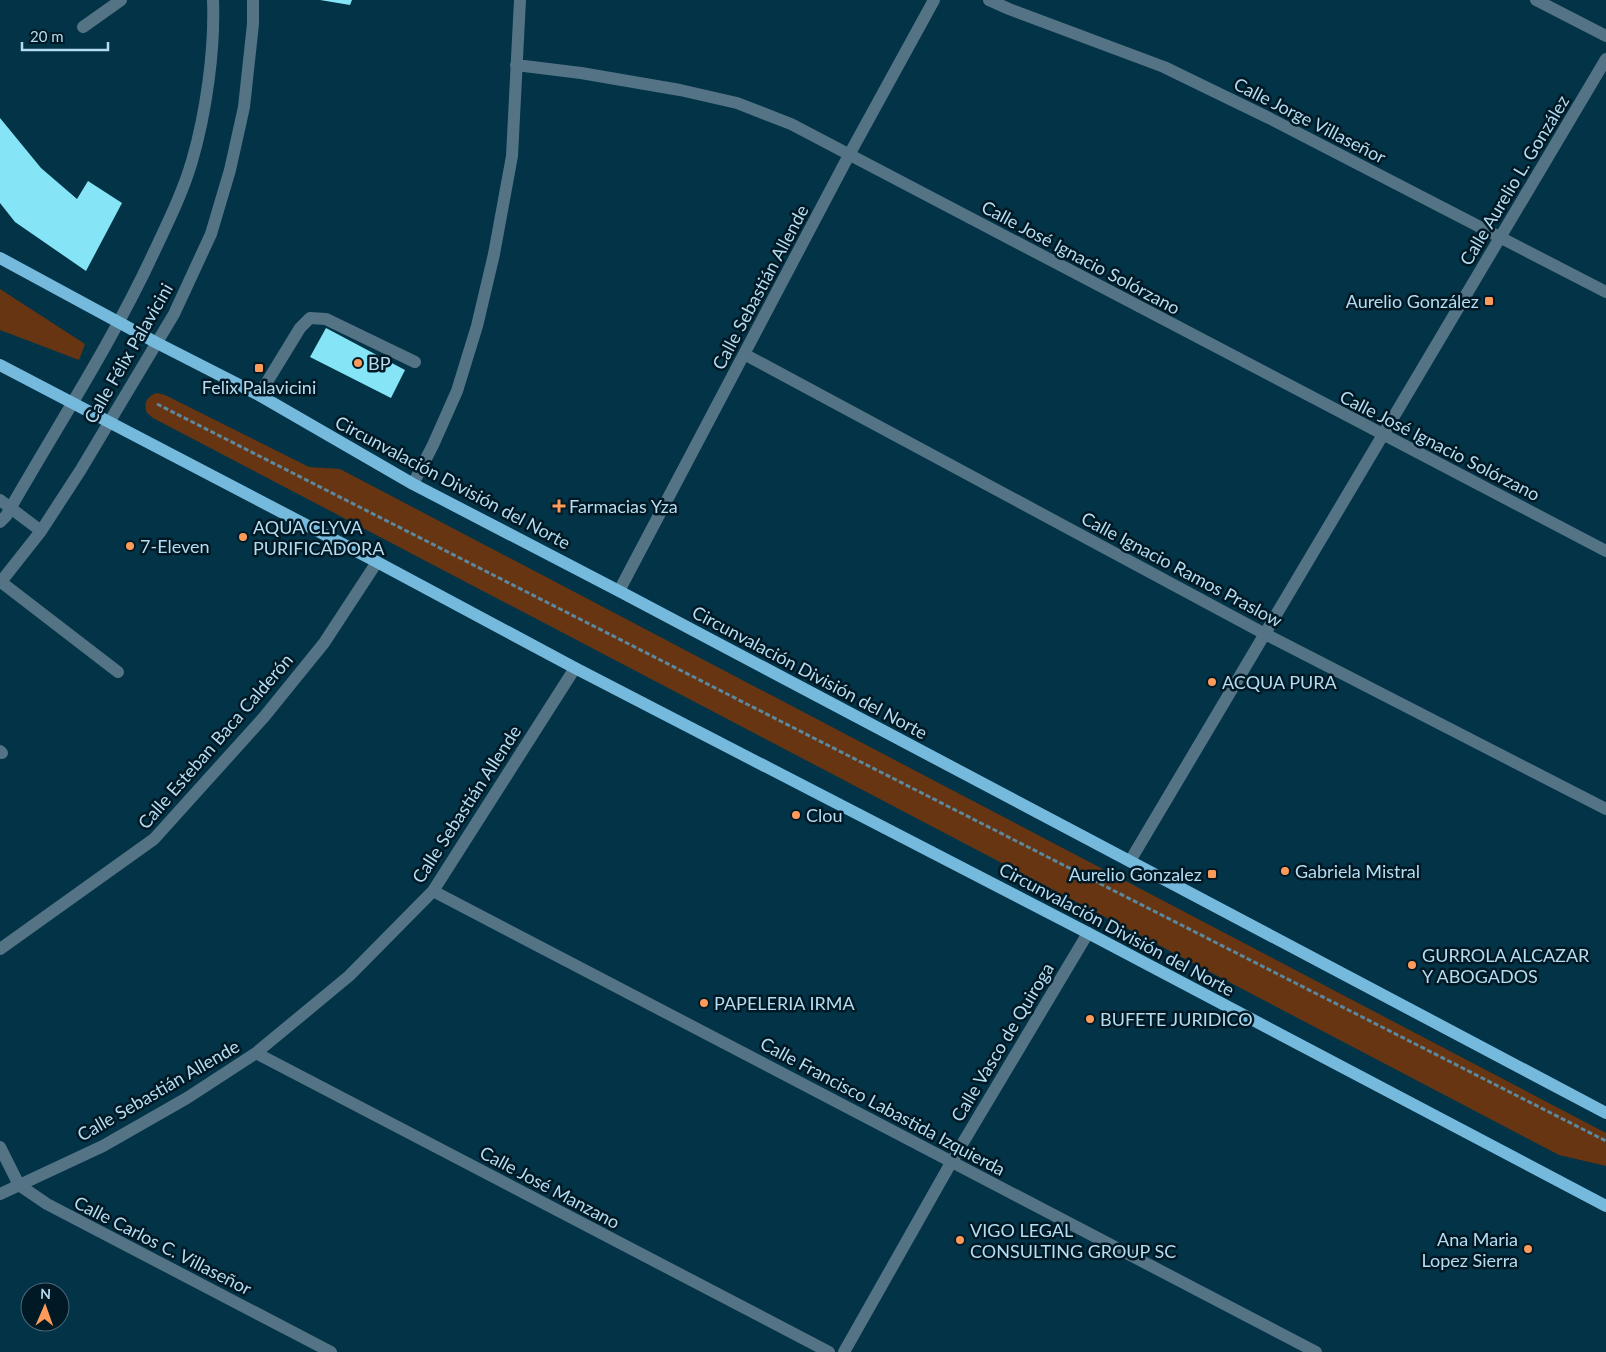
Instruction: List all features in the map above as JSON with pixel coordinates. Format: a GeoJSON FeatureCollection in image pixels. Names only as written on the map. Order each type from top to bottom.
{"type":"FeatureCollection","features":[{"type":"Feature","properties":{"kind":"main road","name":"Circunvalación División del Norte"},"geometry":{"type":"LineString","coordinates":[[0,258],[157,343],[259,395],[413,484],[619,591],[1606,1114]]}},
{"type":"Feature","properties":{"kind":"main road","name":"Circunvalación División del Norte"},"geometry":{"type":"LineString","coordinates":[[0,365],[575,668],[1088,933],[1606,1206]]}},
{"type":"Feature","properties":{"kind":"street"},"geometry":{"type":"LineString","coordinates":[[83,27],[121,0]]}},
{"type":"Feature","properties":{"kind":"street","name":"Calle Félix Palavicini"},"geometry":{"type":"LineString","coordinates":[[0,522],[11,507],[133,298],[170,218],[192,161],[205,101],[214,23],[213,0]]}},
{"type":"Feature","properties":{"kind":"street","name":"Calle Félix Palavicini"},"geometry":{"type":"LineString","coordinates":[[0,583],[41,531],[157,343],[174,314],[211,234],[230,170],[244,107],[253,24],[253,0]]}},
{"type":"Feature","properties":{"kind":"street"},"geometry":{"type":"LineString","coordinates":[[413,484],[457,391],[494,254],[512,156],[520,0]]}},
{"type":"Feature","properties":{"kind":"street","name":"Calle Sebastián Allende"},"geometry":{"type":"LineString","coordinates":[[619,591],[849,155],[934,0]]}},
{"type":"Feature","properties":{"kind":"street","name":"Calle Jorge Villaseñor"},"geometry":{"type":"LineString","coordinates":[[989,0],[1164,67],[1270,118],[1606,292]]}},
{"type":"Feature","properties":{"kind":"street"},"geometry":{"type":"LineString","coordinates":[[1536,0],[1606,36]]}},
{"type":"Feature","properties":{"kind":"street","name":"Calle Aurelio L. González"},"geometry":{"type":"LineString","coordinates":[[1130,862],[1606,59]]}},
{"type":"Feature","properties":{"kind":"street","name":"Calle José Ignacio Solórzano"},"geometry":{"type":"LineString","coordinates":[[516,65],[680,90],[737,103],[791,124],[1606,551]]}},
{"type":"Feature","properties":{"kind":"street"},"geometry":{"type":"LineString","coordinates":[[259,395],[300,328],[310,318],[326,319],[415,362]]}},
{"type":"Feature","properties":{"kind":"street","name":"Calle Ignacio Ramos Praslow"},"geometry":{"type":"LineString","coordinates":[[744,354],[1265,634],[1606,809]]}},
{"type":"Feature","properties":{"kind":"street"},"geometry":{"type":"LineString","coordinates":[[0,500],[41,531]]}},
{"type":"Feature","properties":{"kind":"street","name":"Calle Esteban Baca Calderón"},"geometry":{"type":"LineString","coordinates":[[0,949],[154,839],[264,716],[324,643],[377,562]]}},
{"type":"Feature","properties":{"kind":"street"},"geometry":{"type":"LineString","coordinates":[[0,583],[118,672]]}},
{"type":"Feature","properties":{"kind":"street","name":"Calle Sebastián Allende"},"geometry":{"type":"LineString","coordinates":[[0,1194],[102,1146],[186,1098],[256,1053],[349,976],[434,891],[575,668]]}},
{"type":"Feature","properties":{"kind":"street","name":"Calle Francisco Labastida Izquierda"},"geometry":{"type":"LineString","coordinates":[[434,891],[1316,1352]]}},
{"type":"Feature","properties":{"kind":"street","name":"Calle Vasco de Quiroga"},"geometry":{"type":"LineString","coordinates":[[844,1352],[952,1161],[1088,933]]}},
{"type":"Feature","properties":{"kind":"street","name":"Calle José Manzano"},"geometry":{"type":"LineString","coordinates":[[256,1053],[829,1352]]}},
{"type":"Feature","properties":{"kind":"street","name":"Calle Carlos C. Villaseñor"},"geometry":{"type":"LineString","coordinates":[[0,1147],[19,1185],[46,1204],[331,1352]]}},
{"type":"Feature","properties":{"kind":"path"},"geometry":{"type":"LineString","coordinates":[[157,404],[1606,1142]]}},
{"type":"Feature","properties":{"kind":"shaded area"},"geometry":{"type":"Polygon","coordinates":[[[0,289],[85,344],[79,360],[0,330],[0,289]]]}},
{"type":"Feature","properties":{"kind":"shaded area"},"geometry":{"type":"Polygon","coordinates":[[[157,393],[165,395],[309,467],[340,469],[1606,1133],[1606,1166],[1559,1155],[153,418],[147,413],[146,403],[148,398],[157,393]]]}},
{"type":"Feature","properties":{"kind":"building"},"geometry":{"type":"Polygon","coordinates":[[[320,0],[352,0],[350,5],[320,0]]]}},
{"type":"Feature","properties":{"kind":"building"},"geometry":{"type":"Polygon","coordinates":[[[0,118],[41,168],[77,199],[88,181],[122,203],[86,271],[15,222],[0,203],[0,118]]]}},
{"type":"Feature","properties":{"kind":"building","name":"BP"},"geometry":{"type":"Polygon","coordinates":[[[326,328],[405,370],[391,398],[310,357],[326,328]]]}},
{"type":"Feature","properties":{"kind":"place","name":"Aurelio González"},"geometry":{"type":"Point","coordinates":[1489,301]}},
{"type":"Feature","properties":{"kind":"place","name":"BP"},"geometry":{"type":"Point","coordinates":[358,363]}},
{"type":"Feature","properties":{"kind":"place","name":"Felix Palavicini"},"geometry":{"type":"Point","coordinates":[259,368]}},
{"type":"Feature","properties":{"kind":"place","name":"Farmacias Yza"},"geometry":{"type":"Point","coordinates":[559,506]}},
{"type":"Feature","properties":{"kind":"place","name":"AQUA CLYVA PURIFICADORA"},"geometry":{"type":"Point","coordinates":[243,537]}},
{"type":"Feature","properties":{"kind":"place","name":"7-Eleven"},"geometry":{"type":"Point","coordinates":[130,546]}},
{"type":"Feature","properties":{"kind":"place","name":"ACQUA PURA"},"geometry":{"type":"Point","coordinates":[1212,682]}},
{"type":"Feature","properties":{"kind":"place","name":"Clou"},"geometry":{"type":"Point","coordinates":[796,815]}},
{"type":"Feature","properties":{"kind":"place","name":"Gabriela Mistral"},"geometry":{"type":"Point","coordinates":[1285,871]}},
{"type":"Feature","properties":{"kind":"place","name":"Aurelio Gonzalez"},"geometry":{"type":"Point","coordinates":[1212,874]}},
{"type":"Feature","properties":{"kind":"place","name":"GURROLA ALCAZAR Y ABOGADOS"},"geometry":{"type":"Point","coordinates":[1412,965]}},
{"type":"Feature","properties":{"kind":"place","name":"PAPELERIA IRMA"},"geometry":{"type":"Point","coordinates":[704,1003]}},
{"type":"Feature","properties":{"kind":"place","name":"BUFETE JURIDICO"},"geometry":{"type":"Point","coordinates":[1090,1019]}},
{"type":"Feature","properties":{"kind":"place","name":"VIGO LEGAL CONSULTING GROUP SC"},"geometry":{"type":"Point","coordinates":[960,1240]}},
{"type":"Feature","properties":{"kind":"place","name":"Ana Maria Lopez Sierra"},"geometry":{"type":"Point","coordinates":[1528,1249]}}]}
